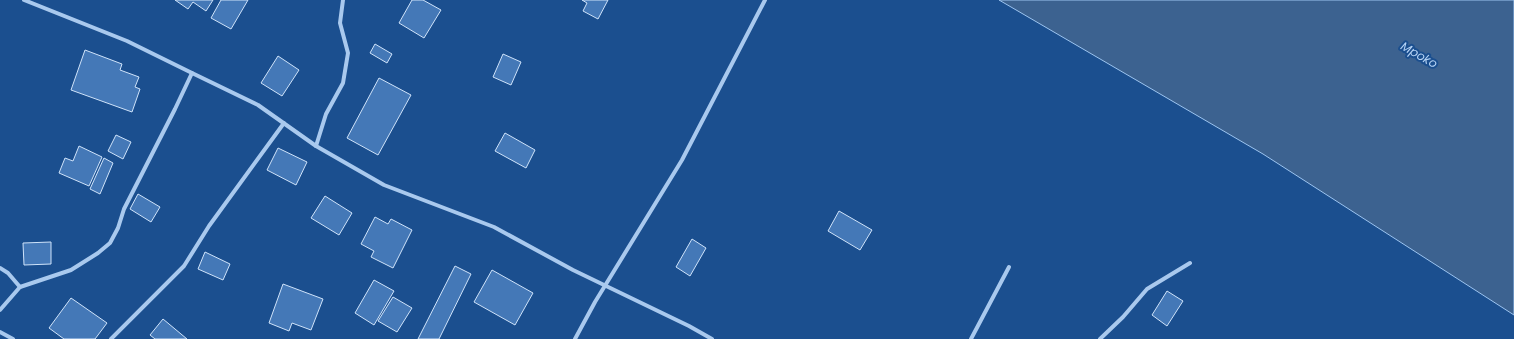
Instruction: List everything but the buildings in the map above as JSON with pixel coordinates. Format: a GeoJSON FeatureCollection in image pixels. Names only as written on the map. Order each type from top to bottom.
{"type":"FeatureCollection","features":[{"type":"Feature","properties":{"kind":"street"},"geometry":{"type":"LineString","coordinates":[[24,0],[127,41],[258,105],[316,146],[384,185],[494,227],[712,339]]}},
{"type":"Feature","properties":{"kind":"street"},"geometry":{"type":"LineString","coordinates":[[316,146],[326,114],[343,83],[348,53],[340,23],[343,0]]}},
{"type":"Feature","properties":{"kind":"street"},"geometry":{"type":"LineString","coordinates":[[575,339],[605,285],[682,160],[765,0]]}},
{"type":"Feature","properties":{"kind":"street"},"geometry":{"type":"LineString","coordinates":[[0,310],[20,287],[71,270],[98,253],[110,243],[118,228],[124,209],[192,73]]}},
{"type":"Feature","properties":{"kind":"street"},"geometry":{"type":"LineString","coordinates":[[110,339],[184,266],[210,226],[284,123]]}},
{"type":"Feature","properties":{"kind":"street"},"geometry":{"type":"LineString","coordinates":[[1100,339],[1123,317],[1147,289],[1190,263]]}},
{"type":"Feature","properties":{"kind":"street"},"geometry":{"type":"LineString","coordinates":[[971,339],[1009,267]]}},
{"type":"Feature","properties":{"kind":"street"},"geometry":{"type":"LineString","coordinates":[[0,268],[8,273],[20,287]]}},
{"type":"Feature","properties":{"kind":"street"},"geometry":{"type":"LineString","coordinates":[[0,332],[13,339]]}},
{"type":"Feature","properties":{"kind":"water","name":"Mpoko"},"geometry":{"type":"Polygon","coordinates":[[[999,0],[1514,0],[1514,315],[1263,154],[999,0]]]}}]}
